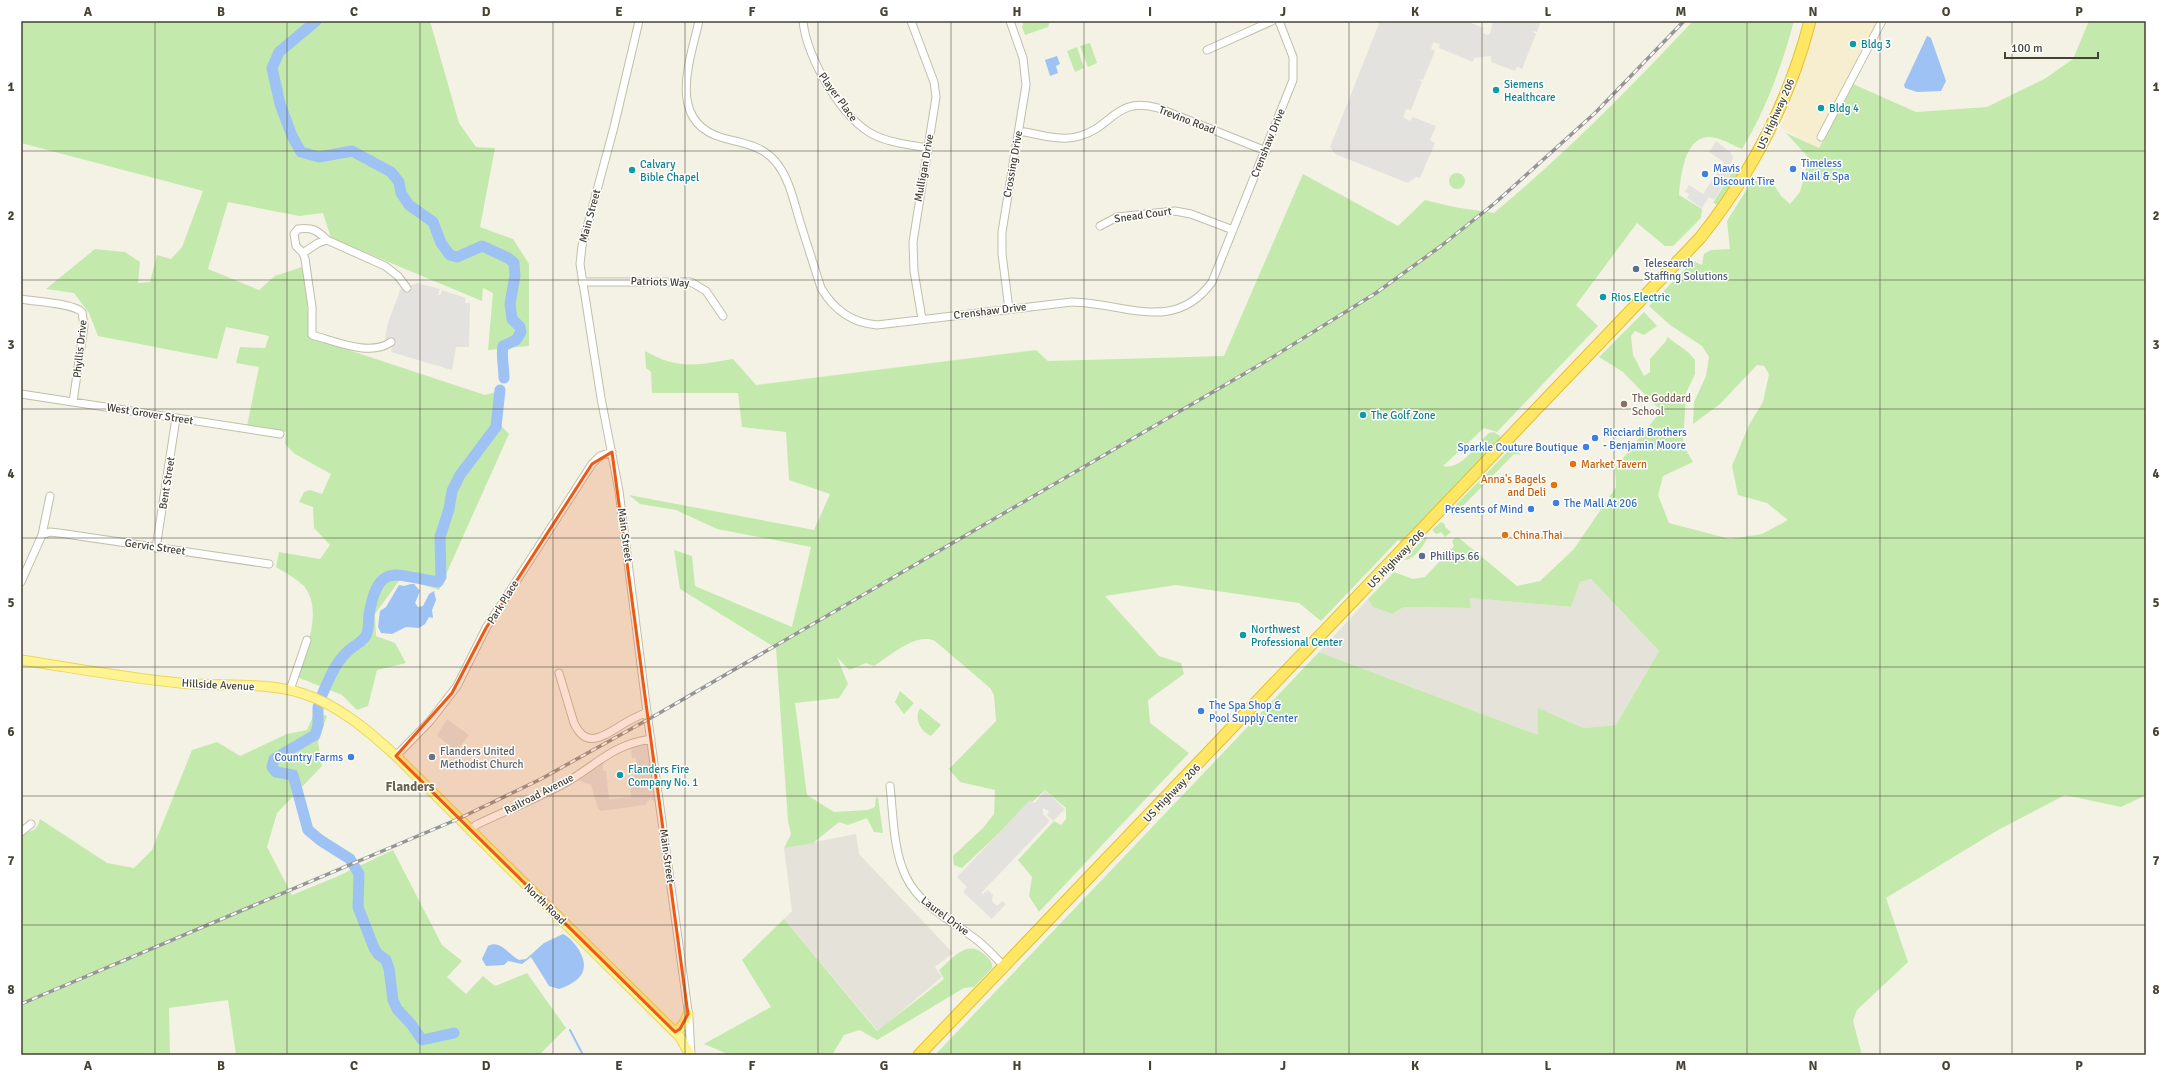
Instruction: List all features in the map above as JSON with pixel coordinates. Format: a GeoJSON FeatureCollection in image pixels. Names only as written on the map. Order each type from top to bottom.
{"type":"FeatureCollection","features":[{"type":"Feature","properties":{"kind":"highway","name":"US Highway 206"},"geometry":{"type":"LineString","coordinates":[[919,1055],[1163,802],[1700,238],[1734,193],[1766,139],[1793,77],[1810,21]]}},
{"type":"Feature","properties":{"kind":"main road","name":"Hillside Avenue"},"geometry":{"type":"LineString","coordinates":[[21,660],[179,683],[290,690],[326,703],[360,725],[396,756]]}},
{"type":"Feature","properties":{"kind":"main road","name":"North Road"},"geometry":{"type":"LineString","coordinates":[[396,756],[470,831],[676,1032],[685,1043],[690,1055]]}},
{"type":"Feature","properties":{"kind":"main road"},"geometry":{"type":"LineString","coordinates":[[676,1032],[683,1026],[688,1014]]}},
{"type":"Feature","properties":{"kind":"street","name":"Main Street"},"geometry":{"type":"LineString","coordinates":[[639,21],[610,144],[582,246],[580,260],[582,282],[612,452],[629,563],[647,712],[688,1014],[690,1055]]}},
{"type":"Feature","properties":{"kind":"street","name":"Crenshaw Drive"},"geometry":{"type":"LineString","coordinates":[[699,21],[686,78],[685,90],[689,108],[705,130],[722,138],[756,147],[768,154],[780,167],[821,288],[827,298],[841,313],[867,324],[888,324],[1072,302],[1103,304],[1153,313],[1178,310],[1195,301],[1212,282],[1266,152],[1290,89],[1294,72],[1293,57],[1279,21]]}},
{"type":"Feature","properties":{"kind":"street","name":"Player Place"},"geometry":{"type":"LineString","coordinates":[[804,21],[806,40],[812,57],[855,122],[865,130],[881,138],[928,148]]}},
{"type":"Feature","properties":{"kind":"street","name":"Mulligan Drive"},"geometry":{"type":"LineString","coordinates":[[911,21],[935,88],[935,106],[913,242],[914,271],[922,319]]}},
{"type":"Feature","properties":{"kind":"street","name":"Crossing Drive"},"geometry":{"type":"LineString","coordinates":[[1009,309],[1001,243],[1026,78],[1023,58],[1010,21]]}},
{"type":"Feature","properties":{"kind":"street"},"geometry":{"type":"LineString","coordinates":[[1206,50],[1272,21]]}},
{"type":"Feature","properties":{"kind":"street"},"geometry":{"type":"LineString","coordinates":[[1821,137],[1882,21]]}},
{"type":"Feature","properties":{"kind":"street","name":"Trevino Road"},"geometry":{"type":"LineString","coordinates":[[1019,131],[1059,138],[1079,137],[1092,132],[1119,110],[1143,105],[1158,108],[1266,152]]}},
{"type":"Feature","properties":{"kind":"street","name":"Snead Court"},"geometry":{"type":"LineString","coordinates":[[1100,226],[1117,217],[1175,211],[1191,214],[1234,230]]}},
{"type":"Feature","properties":{"kind":"street"},"geometry":{"type":"LineString","coordinates":[[391,342],[377,347],[366,348],[312,335],[312,307],[303,253],[294,242],[294,234],[298,229],[310,227],[320,233],[327,240],[385,266],[398,276],[406,288]]}},
{"type":"Feature","properties":{"kind":"street"},"geometry":{"type":"LineString","coordinates":[[303,253],[318,243],[327,240]]}},
{"type":"Feature","properties":{"kind":"street","name":"Patriots Way"},"geometry":{"type":"LineString","coordinates":[[582,282],[691,282],[706,291],[723,316]]}},
{"type":"Feature","properties":{"kind":"street","name":"Phyllis Drive"},"geometry":{"type":"LineString","coordinates":[[21,299],[65,306],[79,309],[82,312],[84,326],[73,402]]}},
{"type":"Feature","properties":{"kind":"street","name":"West Grover Street"},"geometry":{"type":"LineString","coordinates":[[21,394],[280,434]]}},
{"type":"Feature","properties":{"kind":"street","name":"Bent Street"},"geometry":{"type":"LineString","coordinates":[[156,548],[176,418]]}},
{"type":"Feature","properties":{"kind":"street","name":"Park Place"},"geometry":{"type":"LineString","coordinates":[[396,756],[430,721],[452,693],[486,628],[592,464],[600,456],[612,452]]}},
{"type":"Feature","properties":{"kind":"street"},"geometry":{"type":"LineString","coordinates":[[21,582],[42,535],[50,496]]}},
{"type":"Feature","properties":{"kind":"street","name":"Gervic Street"},"geometry":{"type":"LineString","coordinates":[[42,535],[50,532],[59,533],[269,564]]}},
{"type":"Feature","properties":{"kind":"street"},"geometry":{"type":"LineString","coordinates":[[290,690],[307,640]]}},
{"type":"Feature","properties":{"kind":"street"},"geometry":{"type":"LineString","coordinates":[[559,673],[574,723],[578,730],[589,738],[602,738],[647,712]]}},
{"type":"Feature","properties":{"kind":"street","name":"Railroad Avenue"},"geometry":{"type":"LineString","coordinates":[[470,831],[476,825],[565,783],[623,745],[651,739]]}},
{"type":"Feature","properties":{"kind":"street","name":"Laurel Drive"},"geometry":{"type":"LineString","coordinates":[[890,786],[896,845],[903,870],[911,886],[924,902],[978,941],[1004,966]]}},
{"type":"Feature","properties":{"kind":"street"},"geometry":{"type":"LineString","coordinates":[[21,832],[31,824]]}},
{"type":"Feature","properties":{"kind":"highlighted area"},"geometry":{"type":"Polygon","coordinates":[[[612,452],[687,1002],[688,1014],[680,1029],[675,1032],[396,756],[452,693],[486,628],[592,464],[612,452]]]}},
{"type":"Feature","properties":{"kind":"shaded area"},"geometry":{"type":"Polygon","coordinates":[[[1380,21],[1466,21],[1484,28],[1483,33],[1487,35],[1490,34],[1493,21],[1541,21],[1537,32],[1532,31],[1536,34],[1522,69],[1517,67],[1515,71],[1491,62],[1491,56],[1474,58],[1473,62],[1439,48],[1440,44],[1433,42],[1431,49],[1435,51],[1423,80],[1418,79],[1422,82],[1411,110],[1406,109],[1403,117],[1410,121],[1413,117],[1436,126],[1430,140],[1435,143],[1420,178],[1416,177],[1408,183],[1335,154],[1330,147],[1380,21]]]}},
{"type":"Feature","properties":{"kind":"shaded area"},"geometry":{"type":"Polygon","coordinates":[[[1818,21],[1877,21],[1853,66],[1848,81],[1853,84],[1819,148],[1781,128],[1818,21]]]}},
{"type":"Feature","properties":{"kind":"shaded area"},"geometry":{"type":"Polygon","coordinates":[[[1716,141],[1731,153],[1733,158],[1730,165],[1734,168],[1714,200],[1709,197],[1702,208],[1687,198],[1689,194],[1685,192],[1689,185],[1703,194],[1724,162],[1709,152],[1716,141]]]}},
{"type":"Feature","properties":{"kind":"shaded area"},"geometry":{"type":"Polygon","coordinates":[[[417,283],[440,289],[438,295],[440,295],[442,290],[466,298],[465,303],[470,303],[469,347],[456,347],[452,370],[391,352],[392,346],[385,341],[387,326],[400,290],[417,283]]]}},
{"type":"Feature","properties":{"kind":"shaded area"},"geometry":{"type":"Polygon","coordinates":[[[1591,579],[1659,651],[1616,725],[1584,728],[1538,708],[1538,735],[1319,652],[1368,599],[1373,607],[1392,614],[1404,607],[1471,608],[1470,598],[1571,607],[1580,582],[1591,579]]]}},
{"type":"Feature","properties":{"kind":"shaded area"},"geometry":{"type":"Polygon","coordinates":[[[447,719],[469,735],[459,748],[452,748],[437,735],[447,719]]]}},
{"type":"Feature","properties":{"kind":"shaded area"},"geometry":{"type":"Polygon","coordinates":[[[647,744],[656,802],[650,799],[645,805],[601,811],[598,809],[591,785],[577,780],[603,760],[603,771],[606,771],[609,799],[631,797],[630,783],[634,777],[633,769],[637,768],[636,758],[632,758],[631,748],[618,751],[647,744]]]}},
{"type":"Feature","properties":{"kind":"shaded area"},"geometry":{"type":"Polygon","coordinates":[[[1045,790],[1065,809],[1053,821],[1047,815],[1049,811],[1043,808],[1043,814],[1050,821],[981,893],[983,894],[988,890],[993,895],[992,901],[997,906],[1002,901],[1006,904],[992,919],[963,892],[967,887],[957,877],[1030,800],[1035,803],[1045,790]]]}},
{"type":"Feature","properties":{"kind":"shaded area"},"geometry":{"type":"Polygon","coordinates":[[[856,834],[859,854],[953,953],[935,967],[942,977],[878,1031],[784,919],[792,911],[784,848],[856,834]]]}},
{"type":"Feature","properties":{"kind":"green space"},"geometry":{"type":"Polygon","coordinates":[[[21,21],[430,21],[459,123],[476,147],[495,148],[480,227],[513,239],[529,264],[529,346],[488,350],[493,293],[483,288],[482,301],[331,238],[323,213],[299,216],[228,202],[208,269],[259,290],[275,276],[302,267],[307,298],[309,337],[485,395],[499,391],[496,420],[509,434],[439,590],[401,578],[375,614],[376,636],[395,643],[406,663],[377,670],[368,706],[357,710],[342,695],[297,677],[308,643],[313,619],[310,596],[304,586],[276,567],[279,552],[320,559],[330,545],[314,528],[313,507],[299,502],[304,492],[310,490],[322,494],[331,474],[295,454],[285,444],[286,432],[247,426],[259,367],[236,363],[240,347],[265,348],[269,336],[226,327],[217,359],[98,336],[89,313],[74,293],[46,289],[95,249],[125,252],[140,262],[138,283],[150,282],[157,255],[171,259],[182,247],[203,191],[21,143],[21,21]]]}},
{"type":"Feature","properties":{"kind":"green space"},"geometry":{"type":"Polygon","coordinates":[[[1024,21],[1050,21],[1048,27],[1025,35],[1022,27],[1024,21]]]}},
{"type":"Feature","properties":{"kind":"green space"},"geometry":{"type":"Polygon","coordinates":[[[1693,21],[1794,21],[1784,54],[1766,103],[1751,134],[1742,149],[1716,138],[1706,137],[1697,141],[1691,147],[1683,166],[1679,195],[1702,209],[1701,218],[1673,246],[1665,246],[1637,223],[1576,305],[1598,326],[1497,432],[1484,428],[1443,466],[1457,464],[1463,460],[1489,433],[1494,432],[1500,436],[1501,441],[1402,542],[1398,540],[1321,621],[1299,603],[1176,585],[1105,596],[1159,656],[1181,663],[1184,674],[1148,700],[1150,723],[1189,753],[1039,912],[1029,896],[1032,877],[1018,860],[1054,821],[1061,825],[1066,819],[1066,808],[1045,790],[962,868],[954,865],[953,856],[983,828],[994,814],[995,790],[960,782],[949,769],[996,721],[994,695],[990,688],[935,641],[928,639],[912,642],[903,646],[874,666],[866,663],[849,670],[837,657],[848,684],[839,698],[795,703],[807,795],[834,812],[868,810],[875,807],[876,797],[878,798],[883,833],[874,832],[867,818],[848,825],[839,822],[813,843],[784,848],[791,834],[788,821],[776,648],[680,589],[674,550],[692,556],[695,586],[792,627],[811,547],[717,529],[676,510],[640,504],[629,495],[814,530],[830,494],[789,480],[786,432],[742,427],[738,393],[652,393],[651,372],[646,368],[645,351],[668,361],[688,364],[709,363],[733,359],[756,385],[1036,350],[1048,361],[1224,356],[1303,174],[1398,226],[1425,200],[1454,207],[1494,213],[1572,144],[1693,21]]]}},
{"type":"Feature","properties":{"kind":"green space"},"geometry":{"type":"Polygon","coordinates":[[[2089,21],[2146,21],[2146,795],[2121,807],[2065,795],[1998,830],[1886,898],[1908,962],[1857,1010],[1853,1021],[1862,1055],[935,1055],[1319,652],[1538,735],[1538,708],[1584,728],[1616,725],[1659,651],[1591,579],[1580,582],[1571,607],[1470,598],[1471,608],[1404,607],[1392,614],[1373,607],[1368,599],[1394,572],[1413,579],[1425,577],[1454,546],[1452,541],[1455,538],[1459,538],[1517,586],[1540,581],[1574,549],[1616,487],[1615,468],[1661,411],[1623,372],[1599,357],[1644,312],[1657,326],[1644,335],[1635,331],[1631,336],[1633,355],[1644,376],[1650,372],[1650,359],[1666,341],[1667,337],[1688,352],[1695,360],[1695,374],[1686,393],[1683,445],[1693,462],[1663,476],[1658,495],[1669,523],[1730,539],[1762,534],[1788,520],[1767,503],[1738,495],[1732,466],[1749,425],[1763,402],[1769,374],[1764,366],[1757,365],[1720,404],[1693,424],[1694,402],[1706,376],[1709,357],[1702,346],[1670,325],[1649,306],[1693,261],[1702,265],[1704,254],[1711,250],[1730,249],[1727,221],[1752,181],[1771,180],[1781,196],[1790,204],[1800,192],[1809,158],[1786,133],[1819,148],[1853,84],[1916,112],[1987,107],[2046,78],[2073,59],[2089,21]]]}},
{"type":"Feature","properties":{"kind":"green space"},"geometry":{"type":"Polygon","coordinates":[[[1090,43],[1097,63],[1088,67],[1080,46],[1090,43]]]}},
{"type":"Feature","properties":{"kind":"green space"},"geometry":{"type":"Polygon","coordinates":[[[1077,47],[1084,68],[1075,72],[1067,51],[1077,47]]]}},
{"type":"Feature","properties":{"kind":"green space"},"geometry":{"type":"Polygon","coordinates":[[[1738,168],[1741,171],[1718,205],[1713,203],[1734,169],[1738,168]]]}},
{"type":"Feature","properties":{"kind":"green space"},"geometry":{"type":"Polygon","coordinates":[[[1454,173],[1460,173],[1465,178],[1463,187],[1460,189],[1454,189],[1449,184],[1449,178],[1454,173]]]}},
{"type":"Feature","properties":{"kind":"green space"},"geometry":{"type":"Polygon","coordinates":[[[1510,449],[1515,449],[1521,455],[1514,454],[1453,516],[1451,513],[1452,509],[1510,449]]]}},
{"type":"Feature","properties":{"kind":"green space"},"geometry":{"type":"Polygon","coordinates":[[[1441,522],[1445,524],[1445,527],[1451,532],[1445,537],[1441,532],[1436,534],[1432,530],[1441,522]]]}},
{"type":"Feature","properties":{"kind":"green space"},"geometry":{"type":"Polygon","coordinates":[[[1425,537],[1427,539],[1417,552],[1411,558],[1404,560],[1425,537]]]}},
{"type":"Feature","properties":{"kind":"green space"},"geometry":{"type":"Polygon","coordinates":[[[900,691],[914,703],[904,714],[895,702],[900,691]]]}},
{"type":"Feature","properties":{"kind":"green space"},"geometry":{"type":"Polygon","coordinates":[[[920,708],[941,725],[931,736],[921,728],[919,724],[918,712],[920,708]]]}},
{"type":"Feature","properties":{"kind":"green space"},"geometry":{"type":"Polygon","coordinates":[[[315,712],[327,716],[318,742],[322,766],[277,813],[267,847],[292,895],[336,877],[393,850],[442,945],[462,961],[447,977],[466,994],[483,976],[495,986],[527,973],[566,1028],[539,1055],[236,1055],[228,1000],[169,1008],[170,1055],[21,1055],[21,834],[34,830],[40,819],[107,863],[134,868],[152,850],[192,750],[217,742],[240,756],[287,734],[307,730],[315,712]]]}},
{"type":"Feature","properties":{"kind":"green space"},"geometry":{"type":"Polygon","coordinates":[[[784,919],[877,1031],[944,979],[939,970],[960,952],[972,948],[978,950],[990,961],[992,968],[974,987],[964,988],[877,1040],[860,1030],[844,1035],[832,1055],[730,1055],[704,1044],[771,1007],[742,960],[784,919]]]}},
{"type":"Feature","properties":{"kind":"water"},"geometry":{"type":"Polygon","coordinates":[[[1927,36],[1931,38],[1946,81],[1941,91],[1917,92],[1905,88],[1904,85],[1927,36]]]}},
{"type":"Feature","properties":{"kind":"water"},"geometry":{"type":"Polygon","coordinates":[[[1057,56],[1060,64],[1056,66],[1058,73],[1050,76],[1045,60],[1057,56]]]}},
{"type":"Feature","properties":{"kind":"water"},"geometry":{"type":"Polygon","coordinates":[[[414,584],[420,591],[415,603],[418,607],[423,606],[429,594],[434,591],[436,600],[432,610],[433,618],[429,617],[425,624],[419,628],[406,627],[392,634],[381,633],[378,627],[380,611],[386,607],[399,585],[404,586],[414,584]]]}},
{"type":"Feature","properties":{"kind":"water"},"geometry":{"type":"Polygon","coordinates":[[[563,934],[574,943],[579,950],[584,964],[581,975],[578,979],[573,983],[559,989],[549,986],[531,957],[522,964],[508,961],[504,965],[486,966],[482,959],[488,946],[492,944],[504,948],[519,960],[526,959],[544,943],[563,934]]]}},
{"type":"Feature","properties":{"kind":"waterway"},"geometry":{"type":"LineString","coordinates":[[316,21],[279,52],[272,68],[280,104],[292,136],[301,152],[319,157],[352,151],[391,172],[399,182],[401,193],[409,205],[433,222],[441,243],[450,255],[457,257],[482,246],[508,258],[514,263],[515,276],[510,304],[512,319],[520,327],[521,332],[516,340],[503,346],[502,354],[504,378]]}},
{"type":"Feature","properties":{"kind":"waterway"},"geometry":{"type":"LineString","coordinates":[[322,695],[339,661],[367,634],[369,614],[373,597],[378,585],[384,579],[400,575],[438,582],[441,577],[440,537],[449,509],[452,491],[460,475],[496,427],[500,390]]}},
{"type":"Feature","properties":{"kind":"waterway"},"geometry":{"type":"LineString","coordinates":[[318,707],[318,725],[315,735],[274,759],[272,767],[276,772],[293,775],[308,830],[320,840],[350,859],[359,874],[358,907],[374,948],[378,954],[386,960],[389,969],[393,1000],[397,1009],[411,1024],[422,1040],[454,1033]]}},
{"type":"Feature","properties":{"kind":"waterway"},"geometry":{"type":"LineString","coordinates":[[570,1030],[583,1055]]}},
{"type":"Feature","properties":{"kind":"railway"},"geometry":{"type":"LineString","coordinates":[[21,1004],[458,819],[541,779],[656,715],[1268,360],[1376,293],[1441,246],[1495,203],[1595,113],[1684,21]]}},
{"type":"Feature","properties":{"kind":"place","name":"Bldg 3"},"geometry":{"type":"Point","coordinates":[1853,44]}},
{"type":"Feature","properties":{"kind":"place","name":"Siemens Healthcare"},"geometry":{"type":"Point","coordinates":[1496,90]}},
{"type":"Feature","properties":{"kind":"place","name":"Bldg 4"},"geometry":{"type":"Point","coordinates":[1821,108]}},
{"type":"Feature","properties":{"kind":"place","name":"Timeless Nail & Spa"},"geometry":{"type":"Point","coordinates":[1793,169]}},
{"type":"Feature","properties":{"kind":"place","name":"Calvary Bible Chapel"},"geometry":{"type":"Point","coordinates":[632,170]}},
{"type":"Feature","properties":{"kind":"place","name":"Mavis Discount Tire"},"geometry":{"type":"Point","coordinates":[1705,174]}},
{"type":"Feature","properties":{"kind":"place","name":"Telesearch Staffing Solutions"},"geometry":{"type":"Point","coordinates":[1636,269]}},
{"type":"Feature","properties":{"kind":"place","name":"Rios Electric"},"geometry":{"type":"Point","coordinates":[1603,297]}},
{"type":"Feature","properties":{"kind":"place","name":"The Goddard School"},"geometry":{"type":"Point","coordinates":[1624,404]}},
{"type":"Feature","properties":{"kind":"place","name":"The Golf Zone"},"geometry":{"type":"Point","coordinates":[1363,415]}},
{"type":"Feature","properties":{"kind":"place","name":"Ricciardi Brothers - Benjamin Moore"},"geometry":{"type":"Point","coordinates":[1595,438]}},
{"type":"Feature","properties":{"kind":"place","name":"Sparkle Couture Boutique"},"geometry":{"type":"Point","coordinates":[1586,447]}},
{"type":"Feature","properties":{"kind":"place","name":"Market Tavern"},"geometry":{"type":"Point","coordinates":[1573,464]}},
{"type":"Feature","properties":{"kind":"place","name":"Anna's Bagels and Deli"},"geometry":{"type":"Point","coordinates":[1554,485]}},
{"type":"Feature","properties":{"kind":"place","name":"The Mall At 206"},"geometry":{"type":"Point","coordinates":[1556,503]}},
{"type":"Feature","properties":{"kind":"place","name":"Presents of Mind"},"geometry":{"type":"Point","coordinates":[1531,509]}},
{"type":"Feature","properties":{"kind":"place","name":"China Thai"},"geometry":{"type":"Point","coordinates":[1505,535]}},
{"type":"Feature","properties":{"kind":"place","name":"Phillips 66"},"geometry":{"type":"Point","coordinates":[1422,556]}},
{"type":"Feature","properties":{"kind":"place","name":"Northwest Professional Center"},"geometry":{"type":"Point","coordinates":[1243,635]}},
{"type":"Feature","properties":{"kind":"place","name":"The Spa Shop & Pool Supply Center"},"geometry":{"type":"Point","coordinates":[1201,711]}},
{"type":"Feature","properties":{"kind":"place","name":"Country Farms"},"geometry":{"type":"Point","coordinates":[351,757]}},
{"type":"Feature","properties":{"kind":"place","name":"Flanders United Methodist Church"},"geometry":{"type":"Point","coordinates":[432,757]}},
{"type":"Feature","properties":{"kind":"place","name":"Flanders Fire Company No. 1"},"geometry":{"type":"Point","coordinates":[620,775]}},
{"type":"Feature","properties":{"kind":"district","name":"Flanders"},"geometry":{"type":"Point","coordinates":[410,787]}}]}
